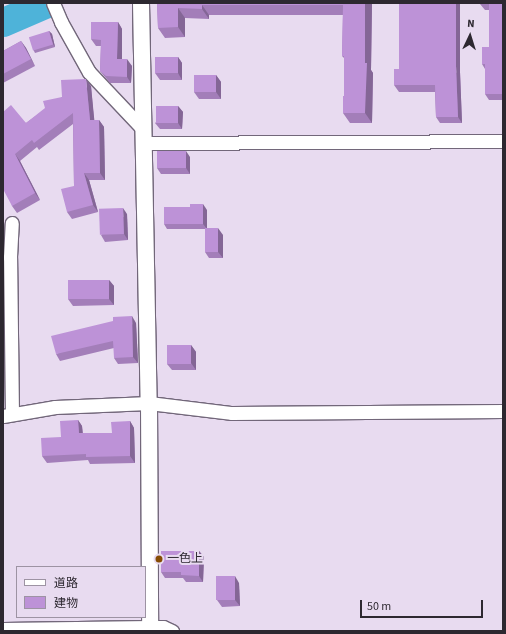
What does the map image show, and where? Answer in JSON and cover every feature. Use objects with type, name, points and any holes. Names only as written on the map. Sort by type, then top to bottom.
[{"type":"street","points":[[53,3],[61,22],[89,72],[143,136],[503,141]]},
{"type":"street","points":[[141,3],[149,403],[150,629]]},
{"type":"street","points":[[12,223],[7,415],[55,407],[149,403],[232,413],[503,411]]},
{"type":"street","points":[[3,628],[150,629],[163,627],[172,631]]},
{"type":"building","points":[[157,3],[365,3],[365,63],[367,63],[365,113],[343,113],[343,5],[202,5],[202,9],[178,8],[178,27],[158,28]]},
{"type":"building","points":[[399,3],[456,3],[458,117],[436,117],[435,85],[394,85],[394,69],[399,69]]},
{"type":"building","points":[[480,3],[502,3],[503,94],[485,94],[485,64],[482,64],[482,47],[489,47],[489,4]]},
{"type":"building","points":[[91,22],[118,22],[117,59],[127,59],[127,77],[106,76],[100,71],[101,40],[91,39]]},
{"type":"building","points":[[49,31],[53,44],[33,51],[29,37]]},
{"type":"building","points":[[21,41],[31,59],[3,74],[3,51]]},
{"type":"building","points":[[155,57],[178,57],[178,73],[155,73]]},
{"type":"building","points":[[194,75],[216,75],[216,92],[194,92]]},
{"type":"building","points":[[86,79],[90,120],[99,120],[100,173],[84,173],[93,205],[67,212],[61,189],[74,186],[73,113],[34,143],[32,140],[15,154],[35,193],[12,206],[3,189],[3,112],[11,105],[26,123],[45,108],[43,101],[62,97],[61,80]]},
{"type":"building","points":[[156,106],[178,106],[178,123],[156,123]]},
{"type":"building","points":[[157,151],[186,151],[186,168],[157,168]]},
{"type":"building","points":[[190,204],[203,204],[203,224],[164,224],[164,207],[190,207]]},
{"type":"building","points":[[123,208],[124,234],[100,235],[99,209]]},
{"type":"building","points":[[205,228],[218,228],[218,252],[205,252]]},
{"type":"building","points":[[68,280],[109,280],[109,299],[68,299]]},
{"type":"building","points":[[132,316],[133,357],[114,358],[113,341],[56,354],[51,336],[113,321],[113,317]]},
{"type":"building","points":[[167,345],[191,345],[191,364],[167,364]]},
{"type":"building","points":[[78,420],[79,433],[112,433],[111,422],[130,421],[130,456],[86,457],[86,454],[42,456],[41,438],[61,437],[60,421]]},
{"type":"building","points":[[161,551],[199,551],[199,576],[181,575],[181,572],[161,572]]},
{"type":"building","points":[[216,576],[235,576],[235,600],[216,600]]},
{"type":"waterway","points":[[3,22],[47,3]]},
{"type":"place","name":"一色上","points":[[159,559]]}]
